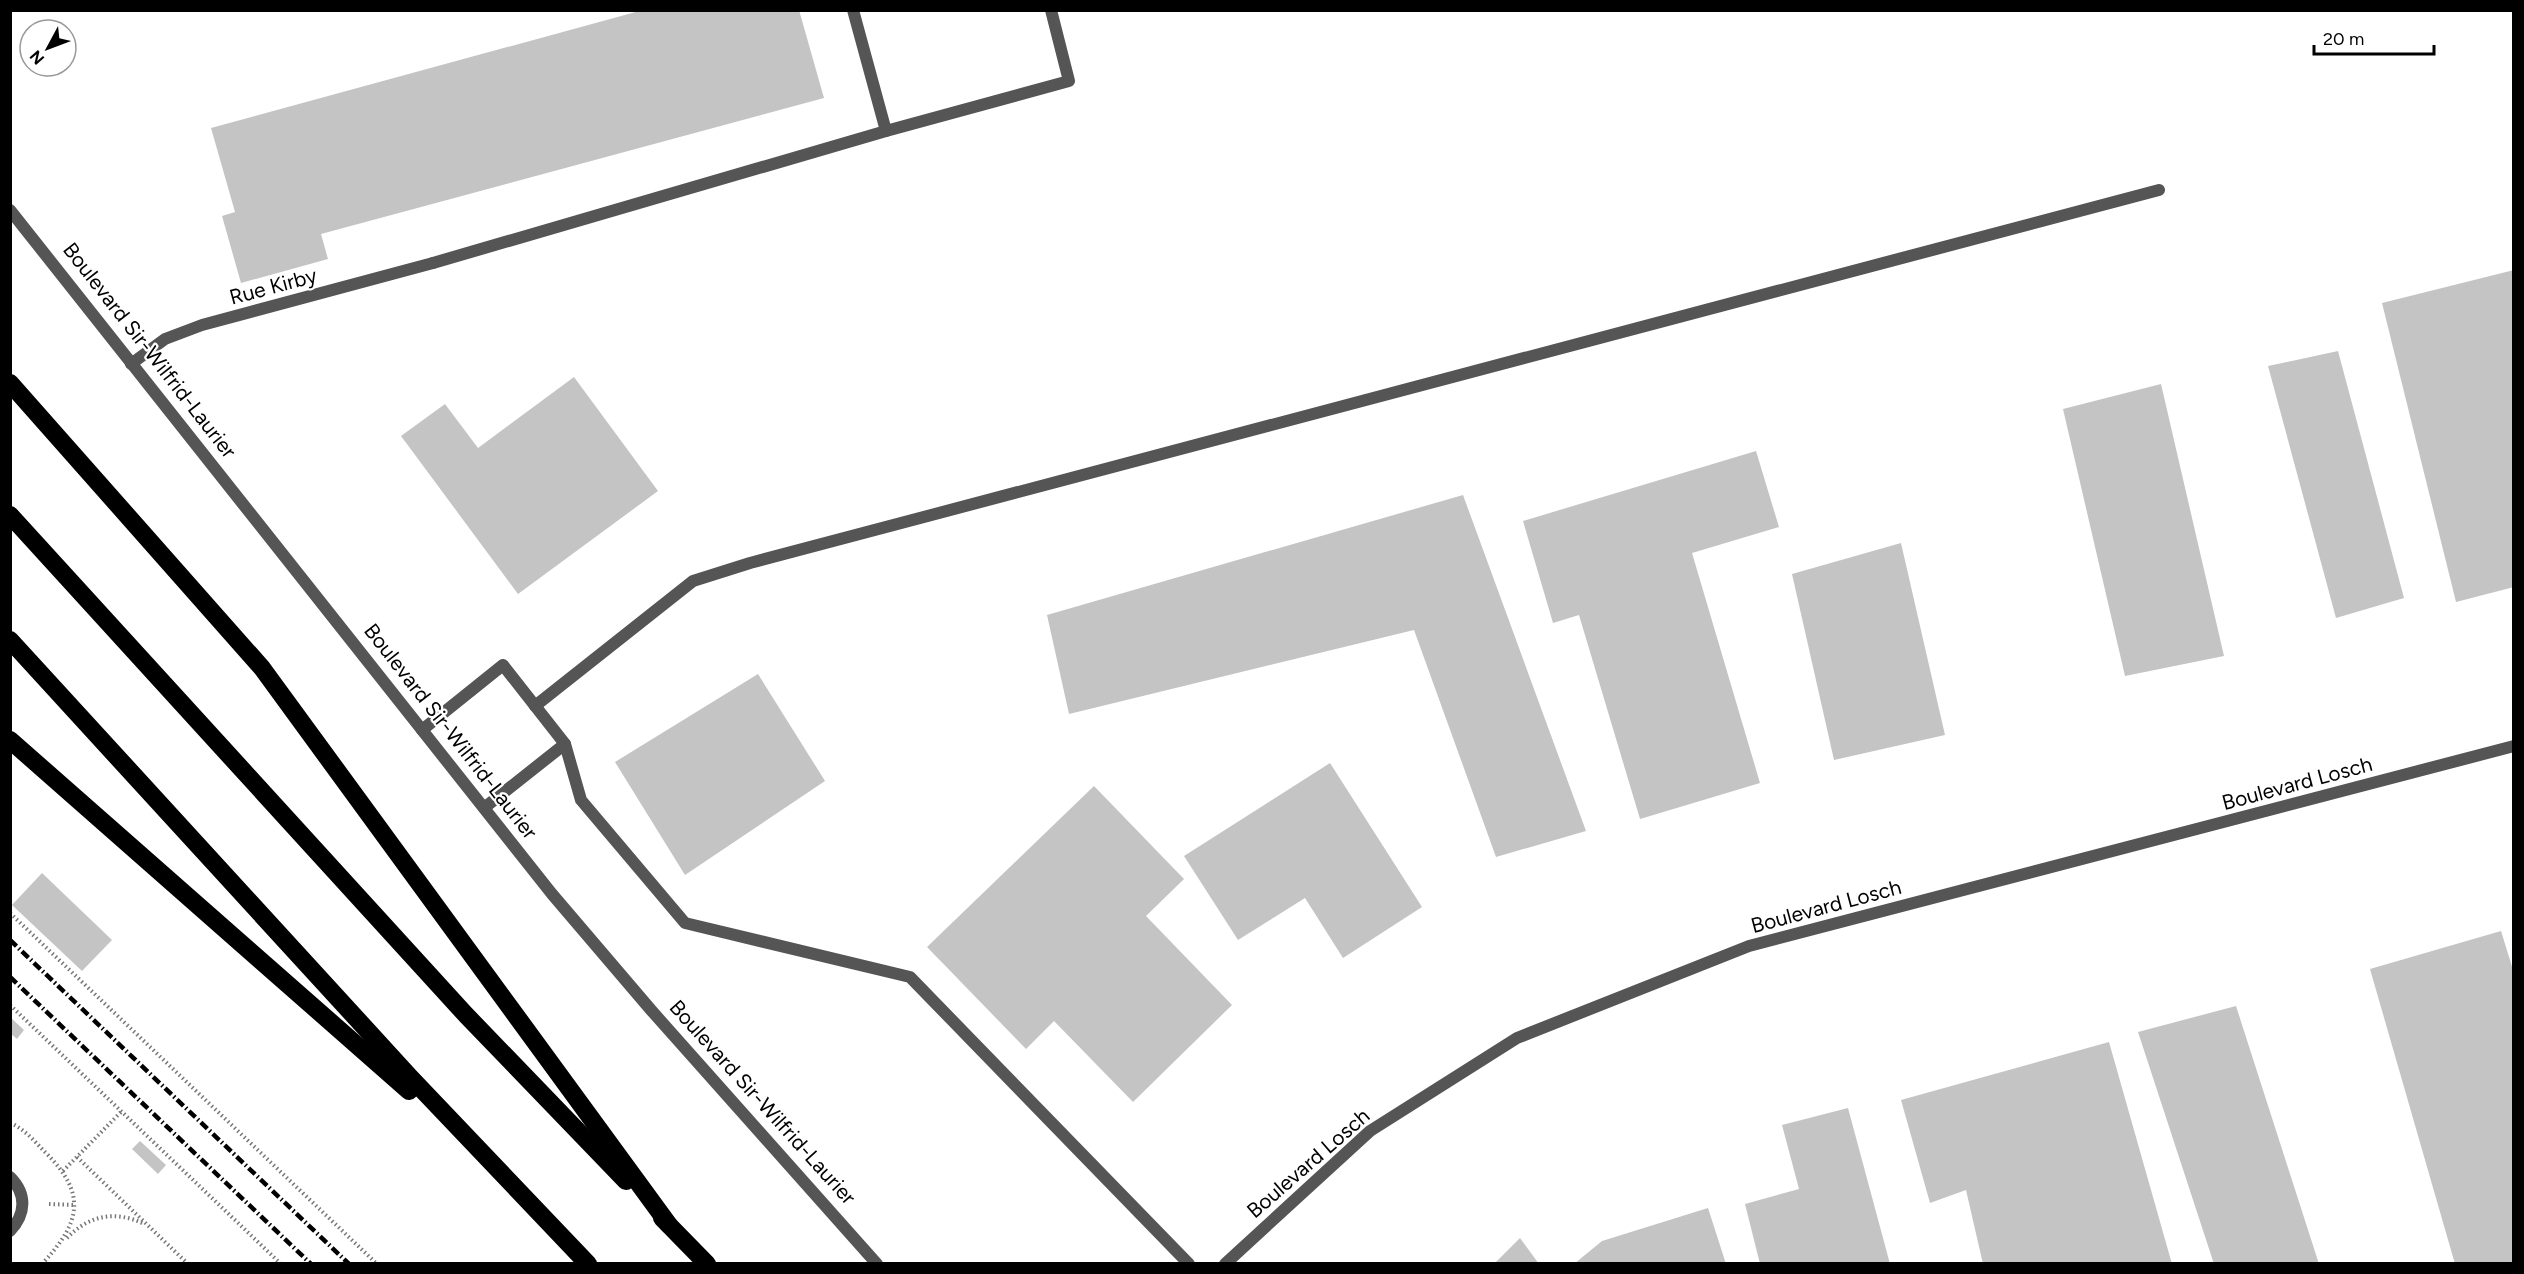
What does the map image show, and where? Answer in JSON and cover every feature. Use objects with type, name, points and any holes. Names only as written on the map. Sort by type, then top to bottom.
[{"type":"highway","points":[[10,383],[262,668],[669,1225]]},
{"type":"highway","points":[[10,515],[466,1015],[707,1263]]},
{"type":"highway","points":[[10,640],[487,1159],[588,1263]]},
{"type":"highway","points":[[10,740],[487,1159]]},
{"type":"street","points":[[853,10],[886,131]]},
{"type":"street","name":"Rue Kirby","points":[[131,364],[165,339],[202,325],[433,263],[886,131],[1069,81],[1051,10]]},
{"type":"street","points":[[535,706],[693,581],[2159,190]]},
{"type":"street","name":"Boulevard Sir-Wilfrid-Laurier","points":[[10,210],[601,953],[877,1263]]},
{"type":"street","points":[[422,730],[503,665],[565,744],[581,801],[686,924],[910,977],[1189,1263]]},
{"type":"street","points":[[484,808],[565,744]]},
{"type":"street","name":"Boulevard Losch","points":[[1225,1263],[1370,1131],[1517,1038],[1749,946],[2514,746]]},
{"type":"street","points":[[10,1177],[19,1187],[24,1204],[20,1220],[10,1231]]},
{"type":"path","points":[[10,913],[377,1263]]},
{"type":"path","points":[[35,936],[39,931]]},
{"type":"path","points":[[10,1005],[281,1263]]},
{"type":"path","points":[[63,1171],[121,1112]]},
{"type":"path","points":[[10,1123],[24,1131],[63,1171],[73,1193],[74,1216],[65,1238],[58,1247]]},
{"type":"path","points":[[77,1157],[155,1233]]},
{"type":"path","points":[[42,1263],[79,1227],[100,1217],[124,1217],[146,1225],[188,1263]]},
{"type":"building","points":[[643,10],[799,10],[824,98],[321,234],[328,259],[241,283],[222,216],[235,212],[211,128]]},
{"type":"building","points":[[2514,270],[2514,587],[2456,602],[2382,303]]},
{"type":"building","points":[[2338,351],[2404,598],[2336,618],[2268,366]]},
{"type":"building","points":[[574,377],[658,491],[518,594],[401,436],[445,404],[478,448]]},
{"type":"building","points":[[2161,384],[2224,656],[2125,676],[2063,409]]},
{"type":"building","points":[[1756,451],[1779,527],[1692,553],[1760,783],[1640,819],[1579,615],[1553,623],[1523,521]]},
{"type":"building","points":[[1463,495],[1586,831],[1496,857],[1414,630],[1069,714],[1047,615]]},
{"type":"building","points":[[1901,543],[1945,735],[1834,760],[1792,574]]},
{"type":"building","points":[[758,674],[825,781],[685,875],[615,762]]},
{"type":"building","points":[[1330,763],[1422,907],[1343,958],[1305,898],[1238,940],[1184,856]]},
{"type":"building","points":[[1094,786],[1184,879],[1146,916],[1232,1005],[1133,1102],[1054,1021],[1026,1049],[927,947]]},
{"type":"building","points":[[42,873],[112,940],[82,971],[12,905]]},
{"type":"building","points":[[2501,931],[2514,973],[2514,1264],[2455,1264],[2370,969]]},
{"type":"building","points":[[2236,1006],[2319,1264],[2214,1264],[2138,1032]]},
{"type":"building","points":[[10,1017],[24,1030],[17,1039],[10,1033]]},
{"type":"building","points":[[2109,1042],[2172,1264],[1983,1264],[1966,1190],[1930,1203],[1901,1100]]},
{"type":"building","points":[[1848,1108],[1890,1264],[1760,1264],[1745,1204],[1799,1189],[1782,1125]]},
{"type":"building","points":[[140,1141],[166,1165],[158,1174],[132,1149]]},
{"type":"building","points":[[1708,1208],[1726,1264],[1574,1264],[1602,1241]]},
{"type":"building","points":[[1520,1238],[1539,1264],[1494,1264]]},
{"type":"railway","points":[[10,940],[349,1264]]},
{"type":"railway","points":[[10,977],[311,1264]]}]
